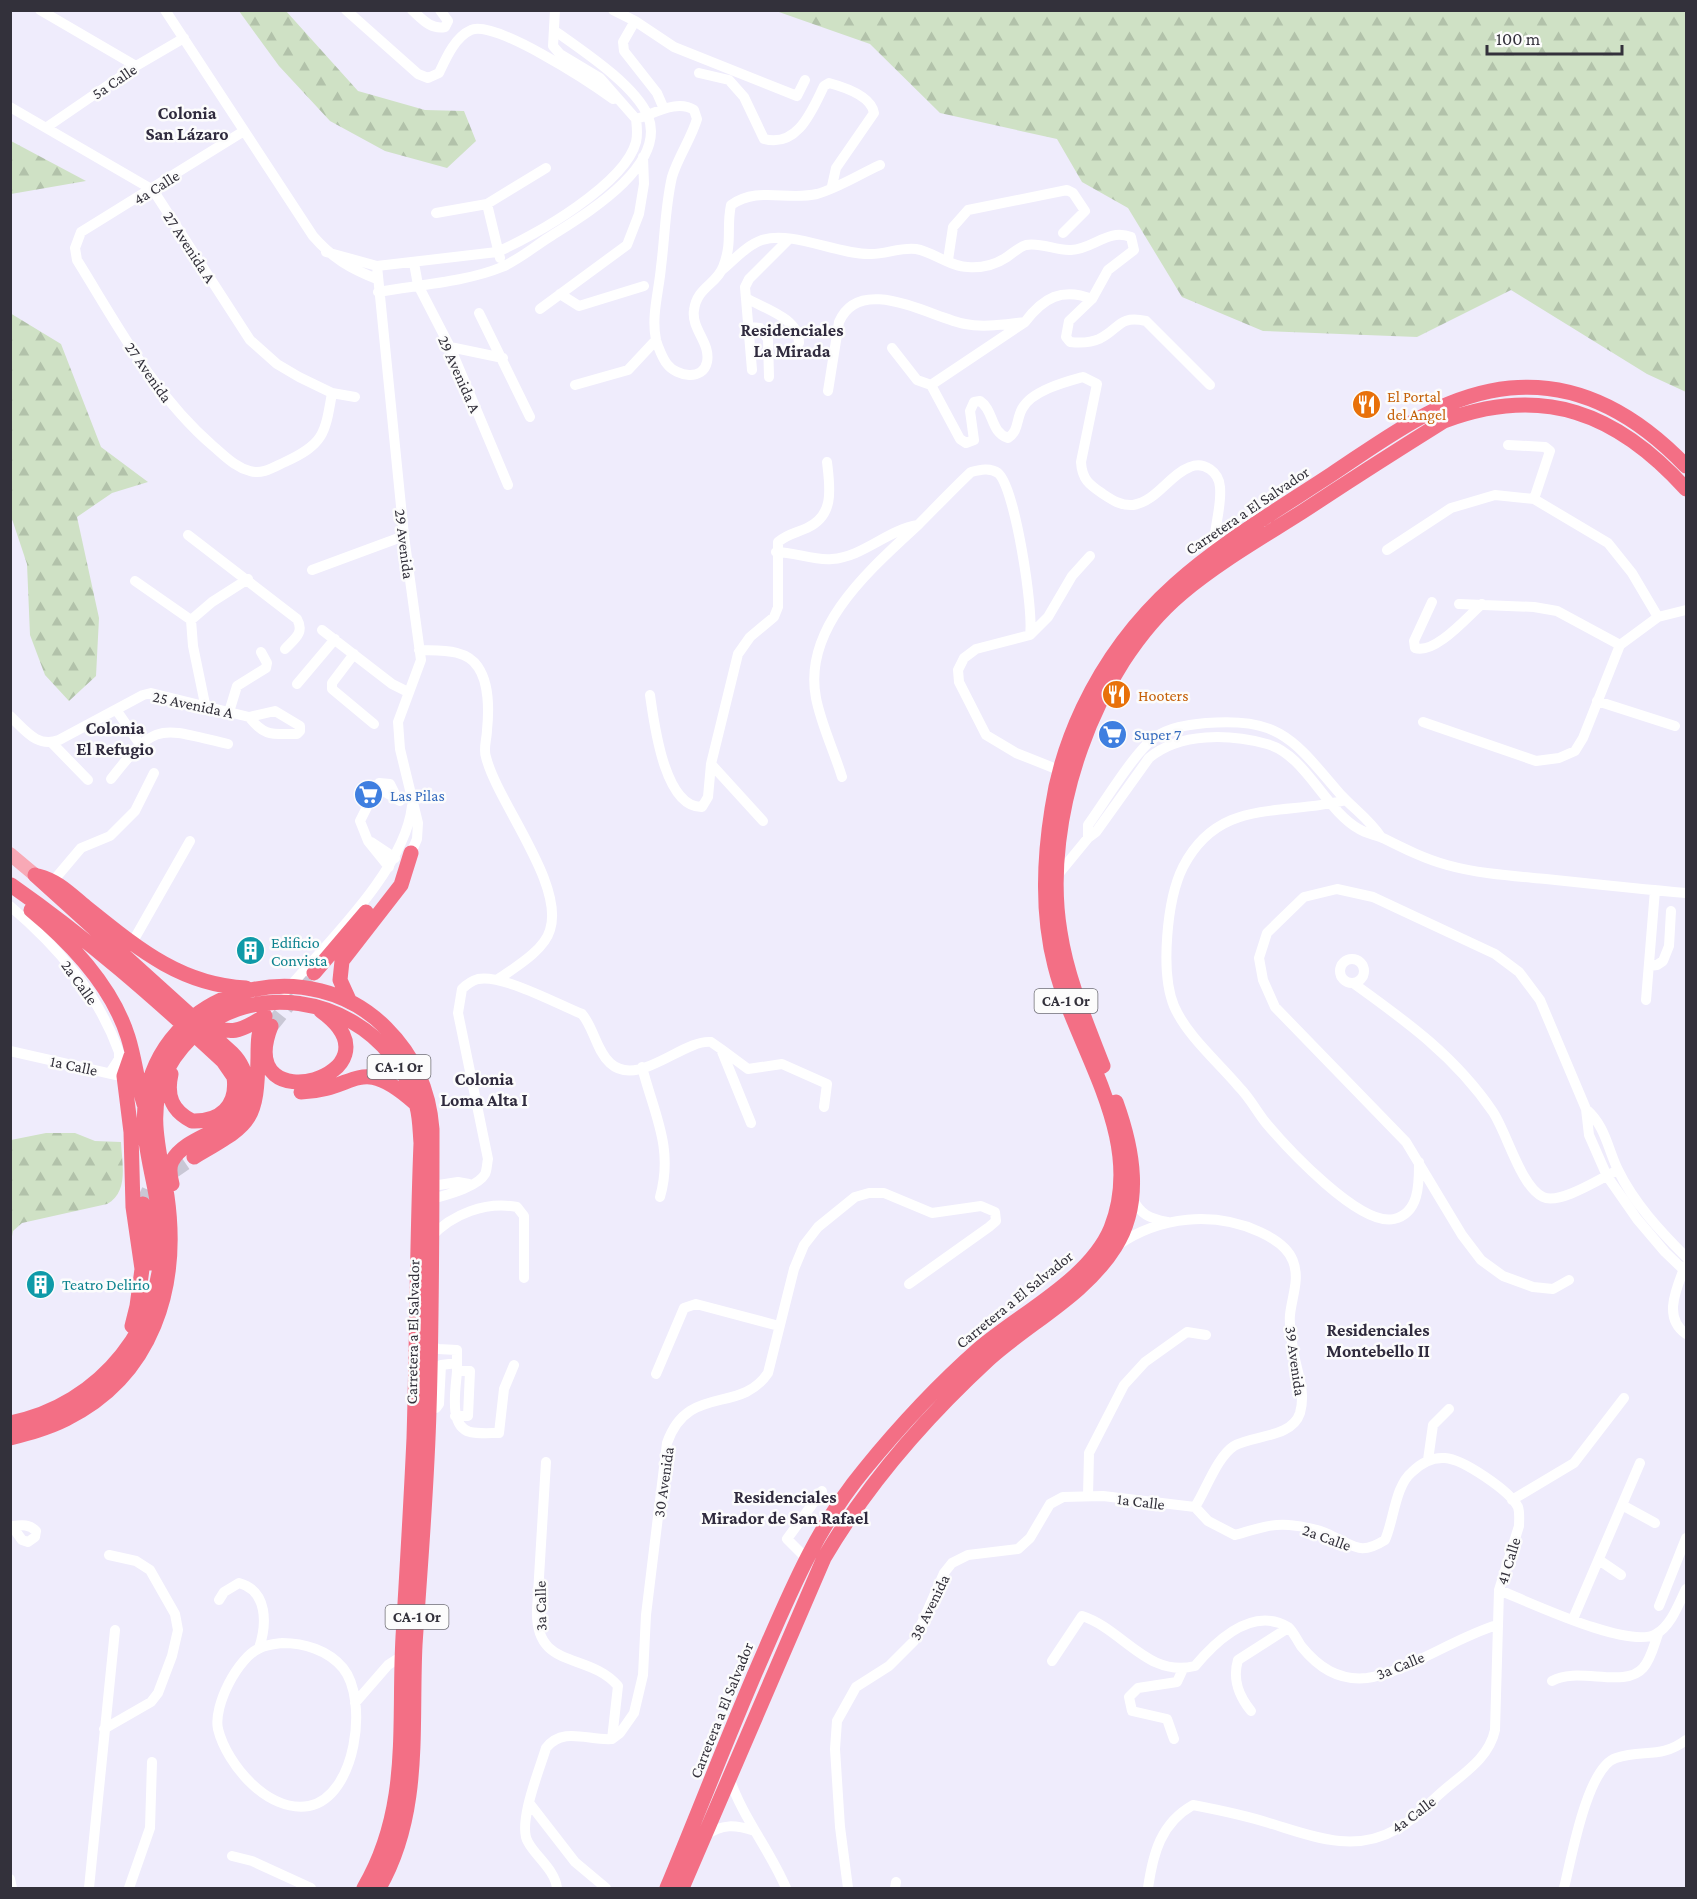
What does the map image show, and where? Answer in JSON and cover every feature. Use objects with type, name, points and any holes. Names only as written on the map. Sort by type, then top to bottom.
[{"type":"highway","name":"Carretera a El Salvador","points":[[667,1888],[794,1581],[805,1557],[845,1494],[896,1434],[977,1351],[1072,1277],[1101,1246],[1110,1230],[1120,1187],[1120,1160],[1116,1133],[1061,990],[1049,933],[1048,840],[1059,770],[1087,700],[1119,644],[1168,589],[1214,551],[1421,416],[1467,396],[1515,388],[1546,389],[1598,399],[1656,437],[1686,466]]},
{"type":"highway","name":"Carretera a El Salvador","points":[[682,1888],[789,1644],[824,1558],[846,1520],[889,1462],[989,1359],[1063,1302],[1093,1274],[1116,1247],[1132,1198],[1131,1152],[1125,1125],[1073,989],[1060,931],[1056,877],[1062,821],[1078,760],[1097,709],[1120,667],[1155,620],[1180,594],[1224,560],[1444,421],[1473,410],[1504,404],[1539,404],[1572,411],[1631,439],[1686,489]]},
{"type":"highway","points":[[1059,770],[1065,773],[1067,779],[1062,821]]},
{"type":"highway","points":[[314,973],[390,884],[411,853]]},
{"type":"highway","points":[[350,1002],[340,981],[342,961],[401,885],[411,853]]},
{"type":"highway","points":[[35,875],[54,880],[132,943],[172,969],[221,987],[258,988]]},
{"type":"highway","points":[[35,875],[232,1053],[242,1066],[246,1082],[245,1099],[238,1115],[224,1127],[180,1151],[172,1161],[170,1170],[176,1208],[171,1236]]},
{"type":"highway","points":[[11,885],[63,921],[123,970],[223,1061],[230,1069],[235,1085],[231,1103],[222,1115],[210,1120],[192,1121],[177,1111],[168,1092],[176,1049]]},
{"type":"highway","points":[[11,885],[23,903],[53,928],[92,973],[120,1020],[132,1053],[124,1076],[131,1132],[133,1207],[142,1269],[137,1306],[122,1355]]},
{"type":"highway","points":[[150,980],[183,998],[214,1026],[222,1030],[241,1029],[268,1021]]},
{"type":"highway","name":"Carretera a El Salvador","points":[[176,1049],[191,1021],[220,1009],[258,988],[291,984],[328,992],[374,1016],[386,1029],[418,1071],[431,1117],[429,1345],[435,1366],[429,1408],[415,1647],[411,1787],[402,1839],[392,1867],[380,1888]]},
{"type":"highway","name":"Carretera a El Salvador","points":[[220,1009],[279,1001],[313,1005],[341,1014],[376,1040],[404,1075],[417,1105],[421,1143],[414,1438],[402,1656],[400,1765],[395,1807],[385,1845],[364,1888]]},
{"type":"highway","points":[[268,1021],[266,1050],[269,1063],[277,1075],[294,1083],[322,1078],[341,1062],[344,1042],[336,1024],[313,1005]]},
{"type":"highway","points":[[194,1157],[242,1128],[249,1119],[256,1093],[259,1031],[268,1021]]},
{"type":"highway","name":"CA-1 Or","points":[[10,1423],[51,1412],[78,1397],[103,1377],[122,1355],[139,1328],[153,1294],[161,1230],[144,1132],[144,1107],[153,1072],[176,1049]]},
{"type":"highway","name":"CA-1 Or","points":[[10,1438],[51,1426],[93,1403],[115,1384],[151,1336],[163,1303],[171,1264],[171,1236],[155,1117],[163,1078],[176,1049]]},
{"type":"highway","points":[[258,1054],[266,1074],[281,1087],[308,1092],[356,1077],[376,1077],[394,1085],[417,1105]]},
{"type":"highway","points":[[124,1076],[144,1107]]},
{"type":"highway","points":[[143,1204],[153,1294]]},
{"type":"highway","points":[[789,1644],[780,1644],[777,1637],[792,1597],[794,1581]]},
{"type":"highway","points":[[759,1712],[757,1700],[772,1666],[767,1660],[760,1661]]},
{"type":"main road","points":[[14,862],[35,875]]},
{"type":"street","points":[[40,10],[136,66]]},
{"type":"street","points":[[165,10],[313,236],[326,252],[349,269],[377,279]]},
{"type":"street","points":[[346,10],[418,74],[428,78],[439,73],[451,48],[469,30],[479,27],[489,28],[556,63],[633,115],[648,115],[664,109],[687,105],[694,110],[697,119],[680,156],[668,201],[655,317],[656,340],[668,365],[689,376],[698,374],[707,364],[708,349],[699,333],[693,313],[699,292],[752,245],[764,239],[788,240],[843,252],[872,254],[916,249],[965,268],[986,267],[1023,246],[1034,244],[1071,250],[1084,248],[1110,234],[1123,234],[1131,237],[1134,250],[1108,270],[1092,299],[1069,321],[1066,337],[1070,342],[1100,339],[1117,324],[1132,318],[1146,321],[1210,385]]},
{"type":"street","points":[[412,10],[432,26],[439,28],[445,27],[448,21],[440,10]]},
{"type":"street","points":[[326,252],[377,266],[497,252],[513,245],[593,196],[617,174],[636,144],[633,115],[600,78],[560,54],[553,42],[555,10]]},
{"type":"street","points":[[613,10],[636,21],[674,47],[797,96],[805,80]]},
{"type":"street","points":[[636,21],[623,42],[624,51],[657,93],[664,109]]},
{"type":"street","points":[[540,309],[627,245],[639,214],[644,184],[644,157],[651,128],[648,115],[615,75],[555,31]]},
{"type":"street","name":"5a Calle","points":[[47,127],[136,66],[184,38]]},
{"type":"street","points":[[699,73],[729,80],[744,97],[764,139],[772,141],[785,138],[803,126],[824,86],[829,83],[870,103],[874,113],[837,168],[832,186]]},
{"type":"street","name":"27 Avenida A","points":[[10,107],[153,189],[250,340],[277,364],[332,393],[355,397]]},
{"type":"street","name":"4a Calle","points":[[75,248],[81,232],[244,131]]},
{"type":"street","points":[[378,292],[485,273],[504,266],[602,203],[618,190],[644,157]]},
{"type":"street","points":[[722,270],[731,237],[728,220],[731,205],[744,196],[754,194],[801,196],[818,193],[880,165]]},
{"type":"street","points":[[436,213],[487,204],[546,168]]},
{"type":"street","points":[[948,260],[953,227],[968,210],[1067,190],[1072,193],[1085,211],[1063,233]]},
{"type":"street","points":[[487,204],[497,252],[504,266]]},
{"type":"street","points":[[752,370],[745,287],[749,279],[788,240]]},
{"type":"street","name":"27 Avenida","points":[[75,248],[77,260],[151,380],[190,426],[235,465],[252,472],[265,471],[310,450],[320,438],[328,418],[332,393]]},
{"type":"street","name":"29 Avenida A","points":[[414,263],[418,285],[450,347],[508,485]]},
{"type":"street","name":"29 Avenida","points":[[377,266],[404,536],[420,666],[400,713],[398,734],[418,831],[411,853]]},
{"type":"street","points":[[560,294],[579,306],[644,286]]},
{"type":"street","points":[[931,385],[1025,322],[1035,308],[1049,297],[1078,293],[1092,299]]},
{"type":"street","points":[[746,298],[793,325],[799,333],[799,343]]},
{"type":"street","points":[[828,391],[839,322],[843,312],[854,303],[884,300],[910,305],[965,324],[1025,322]]},
{"type":"street","points":[[479,314],[503,358],[530,417]]},
{"type":"street","points":[[749,327],[760,328],[768,339],[769,377]]},
{"type":"street","points":[[575,385],[628,370],[656,340]]},
{"type":"street","points":[[450,347],[503,358]]},
{"type":"street","points":[[892,348],[917,380],[931,385],[960,438],[966,444],[975,440],[970,411],[974,402],[980,401],[986,404],[996,429],[1001,436],[1008,438],[1016,430],[1022,408],[1045,390],[1083,377],[1097,384],[1081,462],[1081,474],[1088,483],[1116,503],[1133,505],[1150,498],[1190,467],[1204,466],[1215,473],[1220,486],[1213,533],[1214,551]]},
{"type":"street","points":[[1508,445],[1545,447],[1550,451],[1534,499]]},
{"type":"street","points":[[650,695],[659,747],[671,782],[696,807],[702,807],[708,797],[711,764],[738,654],[750,638],[774,617],[778,607],[776,552],[778,542],[785,535],[807,528],[821,519],[825,513],[829,506],[830,488],[827,462]]},
{"type":"street","points":[[842,777],[816,698],[815,671],[824,637],[843,602],[873,567],[971,472],[984,469],[997,473],[1007,492],[1017,526],[1033,619],[1030,634]]},
{"type":"street","points":[[1387,550],[1450,508],[1495,495],[1534,499],[1608,543],[1632,573],[1658,617]]},
{"type":"street","points":[[776,552],[831,560],[849,555],[903,527],[918,525]]},
{"type":"street","points":[[188,535],[248,579],[299,622],[300,634],[285,649]]},
{"type":"street","points":[[312,570],[404,536]]},
{"type":"street","points":[[1059,770],[1016,753],[987,735],[959,682],[957,670],[970,652],[1030,634],[1048,617],[1072,576],[1090,556]]},
{"type":"street","points":[[191,620],[212,602],[248,579]]},
{"type":"street","points":[[135,581],[191,620]]},
{"type":"street","points":[[1432,602],[1413,645],[1420,650],[1434,646],[1482,604]]},
{"type":"street","points":[[1459,604],[1534,607],[1557,611],[1620,645]]},
{"type":"street","points":[[1423,722],[1536,761],[1559,759],[1575,751],[1583,738],[1620,645],[1658,617],[1686,610]]},
{"type":"street","points":[[191,620],[193,646],[205,704]]},
{"type":"street","points":[[322,630],[392,684],[408,692]]},
{"type":"street","points":[[297,684],[335,639]]},
{"type":"street","points":[[419,650],[458,653],[478,666],[486,689],[486,758],[500,793],[530,845],[549,896],[551,930],[544,942],[497,980]]},
{"type":"street","points":[[229,712],[237,686],[266,668],[267,663],[261,652]]},
{"type":"street","points":[[354,654],[332,683],[332,689],[374,724]]},
{"type":"street","name":"25 Avenida A","points":[[46,743],[151,693],[205,704],[249,717]]},
{"type":"street","points":[[1597,701],[1675,726]]},
{"type":"street","points":[[117,711],[139,743]]},
{"type":"street","points":[[10,716],[46,743],[88,780]]},
{"type":"street","points":[[1056,877],[1088,838],[1096,832],[1153,739],[1173,728],[1197,724],[1242,722],[1260,724],[1298,744],[1346,800],[1369,819],[1382,837]]},
{"type":"street","points":[[1197,724],[1200,739]]},
{"type":"street","points":[[111,779],[139,743],[166,731],[228,744]]},
{"type":"street","points":[[1136,767],[1159,749],[1175,743],[1200,739],[1240,738],[1270,745],[1285,753],[1332,804],[1359,829],[1382,837],[1425,858],[1450,866],[1516,876],[1686,893]]},
{"type":"street","points":[[1153,739],[1159,749]]},
{"type":"street","points":[[1299,768],[1309,758]]},
{"type":"street","points":[[711,764],[764,821]]},
{"type":"street","points":[[54,880],[81,848],[110,836],[135,811],[154,773]]},
{"type":"street","points":[[392,862],[368,841],[360,822],[375,786],[383,782],[390,784],[398,800],[412,803]]},
{"type":"street","points":[[1346,800],[1332,804],[1252,812],[1222,824],[1200,842],[1182,870],[1175,891],[1167,956],[1170,993],[1177,1011],[1189,1030],[1239,1086],[1265,1122],[1302,1162],[1344,1198],[1370,1215],[1382,1219],[1393,1219],[1404,1215],[1417,1198],[1419,1161]]},
{"type":"street","name":"29 Avenida","points":[[268,1021],[392,862],[405,838],[412,803]]},
{"type":"street","points":[[132,943],[190,841]]},
{"type":"street","points":[[1569,1280],[1557,1288],[1546,1289],[1518,1283],[1491,1269],[1470,1248],[1419,1161],[1372,1105],[1275,1007],[1263,980],[1258,958],[1267,933],[1304,897],[1337,889],[1373,897],[1495,954],[1519,972],[1540,1000],[1586,1109],[1589,1135],[1606,1176],[1637,1219],[1686,1268],[1672,1301],[1674,1317],[1686,1334]]},
{"type":"street","points":[[1646,1000],[1655,890]]},
{"type":"street","name":"2a Calle","points":[[10,906],[70,965],[96,1001],[118,1052],[124,1076]]},
{"type":"street","points":[[1649,966],[1657,965],[1666,954],[1671,911]]},
{"type":"street","points":[[432,1192],[461,1191],[485,1174],[488,1159],[459,1004],[462,989],[470,982],[480,978],[497,980],[582,1014],[610,1064],[626,1070],[642,1067],[662,1062],[694,1043],[711,1042],[748,1069],[782,1064],[827,1084],[824,1107]]},
{"type":"street","points":[[1353,983],[1415,1027],[1449,1057],[1477,1089],[1497,1118],[1532,1190],[1545,1198],[1560,1199],[1618,1170]]},
{"type":"street","points":[[721,1049],[751,1123]]},
{"type":"street","name":"1a Calle","points":[[10,1051],[124,1076]]},
{"type":"street","points":[[642,1067],[666,1150],[666,1172],[660,1197]]},
{"type":"street","points":[[1586,1109],[1599,1121],[1618,1170],[1645,1213],[1686,1257]]},
{"type":"street","name":"30 Avenida","points":[[612,1739],[620,1733],[634,1713],[643,1675],[646,1615],[667,1443],[672,1428],[681,1417],[701,1403],[744,1394],[760,1383],[768,1372],[794,1269],[804,1245],[818,1227],[855,1197],[869,1193],[884,1193],[932,1213],[981,1206],[995,1212],[996,1221],[989,1227],[909,1284]]},
{"type":"street","name":"39 Avenida","points":[[1132,1198],[1139,1212],[1149,1218],[1170,1222]]},
{"type":"street","points":[[431,1237],[453,1216],[500,1205],[518,1207],[524,1216],[524,1278]]},
{"type":"street","name":"39 Avenida","points":[[1116,1247],[1143,1229],[1170,1222],[1213,1219],[1239,1223],[1275,1239],[1292,1258],[1297,1274],[1290,1317],[1292,1343],[1304,1393],[1300,1413],[1296,1422],[1287,1429],[1244,1441],[1224,1454],[1195,1507]]},
{"type":"street","points":[[656,1374],[684,1308],[688,1304],[696,1304],[779,1326]]},
{"type":"street","points":[[1088,1496],[1089,1453],[1124,1385],[1144,1362],[1187,1332],[1206,1335]]},
{"type":"street","points":[[429,1345],[438,1349],[457,1350],[455,1416],[468,1432],[501,1432],[504,1389],[514,1365]]},
{"type":"street","points":[[435,1366],[457,1367]]},
{"type":"street","points":[[1449,1409],[1432,1425],[1428,1460],[1447,1458],[1462,1463],[1487,1478],[1512,1500],[1574,1463],[1624,1398]]},
{"type":"street","name":"2a Calle","points":[[1195,1507],[1208,1521],[1235,1535],[1276,1524],[1291,1525],[1335,1537],[1354,1548],[1372,1548],[1385,1540],[1402,1485],[1410,1473],[1428,1460]]},
{"type":"street","name":"3a Calle","points":[[546,1462],[538,1633],[547,1649],[609,1676],[618,1686],[612,1739]]},
{"type":"street","points":[[1573,1619],[1640,1463]]},
{"type":"street","points":[[805,1557],[787,1539],[822,1491]]},
{"type":"street","name":"1a Calle","points":[[1088,1496],[1195,1507]]},
{"type":"street","name":"38 Avenida","points":[[848,1888],[840,1827],[835,1734],[837,1720],[856,1687],[904,1654],[920,1633],[944,1573],[952,1563],[968,1555],[1018,1549],[1030,1538],[1050,1504],[1063,1497],[1088,1496]]},
{"type":"street","name":"41 Calle","points":[[1497,1624],[1499,1590],[1519,1526],[1518,1507],[1512,1500]]},
{"type":"street","points":[[1622,1505],[1655,1523]]},
{"type":"street","points":[[1659,1606],[1686,1538]]},
{"type":"street","points":[[104,1729],[151,1702],[158,1693],[172,1656],[178,1630],[175,1614],[150,1570],[136,1561],[109,1555]]},
{"type":"street","points":[[1599,1560],[1621,1575]]},
{"type":"street","points":[[219,1600],[224,1592],[239,1583],[250,1586],[258,1596],[265,1620],[265,1631],[259,1648],[232,1678],[222,1698],[218,1727],[237,1768],[270,1797],[295,1805],[308,1806],[328,1796],[346,1772],[355,1738],[355,1703],[349,1679],[342,1668],[315,1649],[290,1643],[259,1648]]},
{"type":"street","points":[[1552,1682],[1560,1676],[1616,1677],[1639,1673],[1645,1666],[1658,1634],[1671,1618],[1686,1589]]},
{"type":"street","points":[[1499,1590],[1624,1637],[1647,1638],[1658,1634]]},
{"type":"street","points":[[1052,1661],[1082,1616],[1158,1664],[1173,1670],[1195,1666],[1216,1641],[1252,1622],[1269,1622],[1288,1628]]},
{"type":"street","name":"4a Calle","points":[[1149,1888],[1165,1830],[1176,1815],[1193,1805],[1232,1812],[1316,1839],[1339,1843],[1365,1841],[1397,1829],[1473,1767],[1491,1746],[1495,1730],[1497,1624]]},
{"type":"street","name":"3a Calle","points":[[1288,1628],[1313,1661],[1337,1676],[1366,1678],[1391,1671],[1473,1632],[1497,1624]]},
{"type":"street","points":[[1251,1711],[1241,1699],[1236,1681],[1238,1660],[1288,1628]]},
{"type":"street","points":[[89,1888],[115,1630]]},
{"type":"street","points":[[355,1703],[388,1665],[402,1656]]},
{"type":"street","points":[[1174,1739],[1167,1719],[1137,1714],[1132,1711],[1129,1697],[1138,1688],[1177,1682],[1184,1669]]},
{"type":"street","points":[[557,1888],[555,1879],[526,1838],[524,1830],[546,1748],[553,1740],[569,1736],[612,1739]]},
{"type":"street","points":[[1564,1888],[1586,1806],[1596,1778],[1606,1762],[1620,1757],[1668,1752],[1686,1740]]},
{"type":"street","points":[[129,1888],[138,1870],[150,1828],[152,1762]]},
{"type":"street","points":[[729,1777],[735,1795],[771,1854],[786,1888]]},
{"type":"street","points":[[530,1804],[575,1862],[606,1888]]},
{"type":"street","points":[[703,1838],[723,1826],[739,1826],[755,1831]]},
{"type":"street","points":[[232,1856],[252,1861],[311,1888]]},
{"type":"street","points":[[846,1872],[856,1888]]},
{"type":"street","points":[[10,1880],[12,1888]]},
{"type":"green space","points":[[239,11],[286,11],[358,91],[425,110],[464,111],[476,141],[447,168],[385,151],[330,121],[279,66]]},
{"type":"green space","points":[[776,11],[1686,11],[1686,392],[1647,374],[1511,290],[1417,337],[1263,331],[1182,297],[1128,208],[1082,182],[1057,139],[940,113],[870,44]]},
{"type":"green space","points":[[11,141],[86,181],[11,194]]},
{"type":"green space","points":[[10,313],[61,344],[101,447],[148,482],[112,493],[77,517],[99,618],[96,676],[69,701],[45,675],[30,635],[27,564],[11,516]]},
{"type":"green space","points":[[46,1133],[75,1133],[95,1141],[121,1142],[123,1177],[119,1192],[107,1204],[22,1223],[13,1231],[11,1242],[11,1140]]},
{"type":"tunnel","points":[[271,1026],[314,973]]},
{"type":"tunnel","points":[[143,1204],[151,1186],[194,1157]]},
{"type":"place","name":"El Portal del Angel","points":[[1366,405]]},
{"type":"place","name":"Hooters","points":[[1117,695]]},
{"type":"place","name":"Super 7","points":[[1113,734]]},
{"type":"place","name":"Las Pilas","points":[[369,795]]},
{"type":"place","name":"Edificio Convista","points":[[250,951]]},
{"type":"place","name":"Teatro Delirio","points":[[41,1284]]},
{"type":"district","name":"Colonia San Lázaro","points":[[187,123]]},
{"type":"district","name":"Residenciales La Mirada","points":[[792,340]]},
{"type":"district","name":"Colonia El Refugio","points":[[115,738]]},
{"type":"district","name":"Colonia Loma Alta I","points":[[484,1089]]},
{"type":"district","name":"Residenciales Montebello II","points":[[1378,1340]]},
{"type":"district","name":"Residenciales Mirador de San Rafael","points":[[785,1507]]}]
